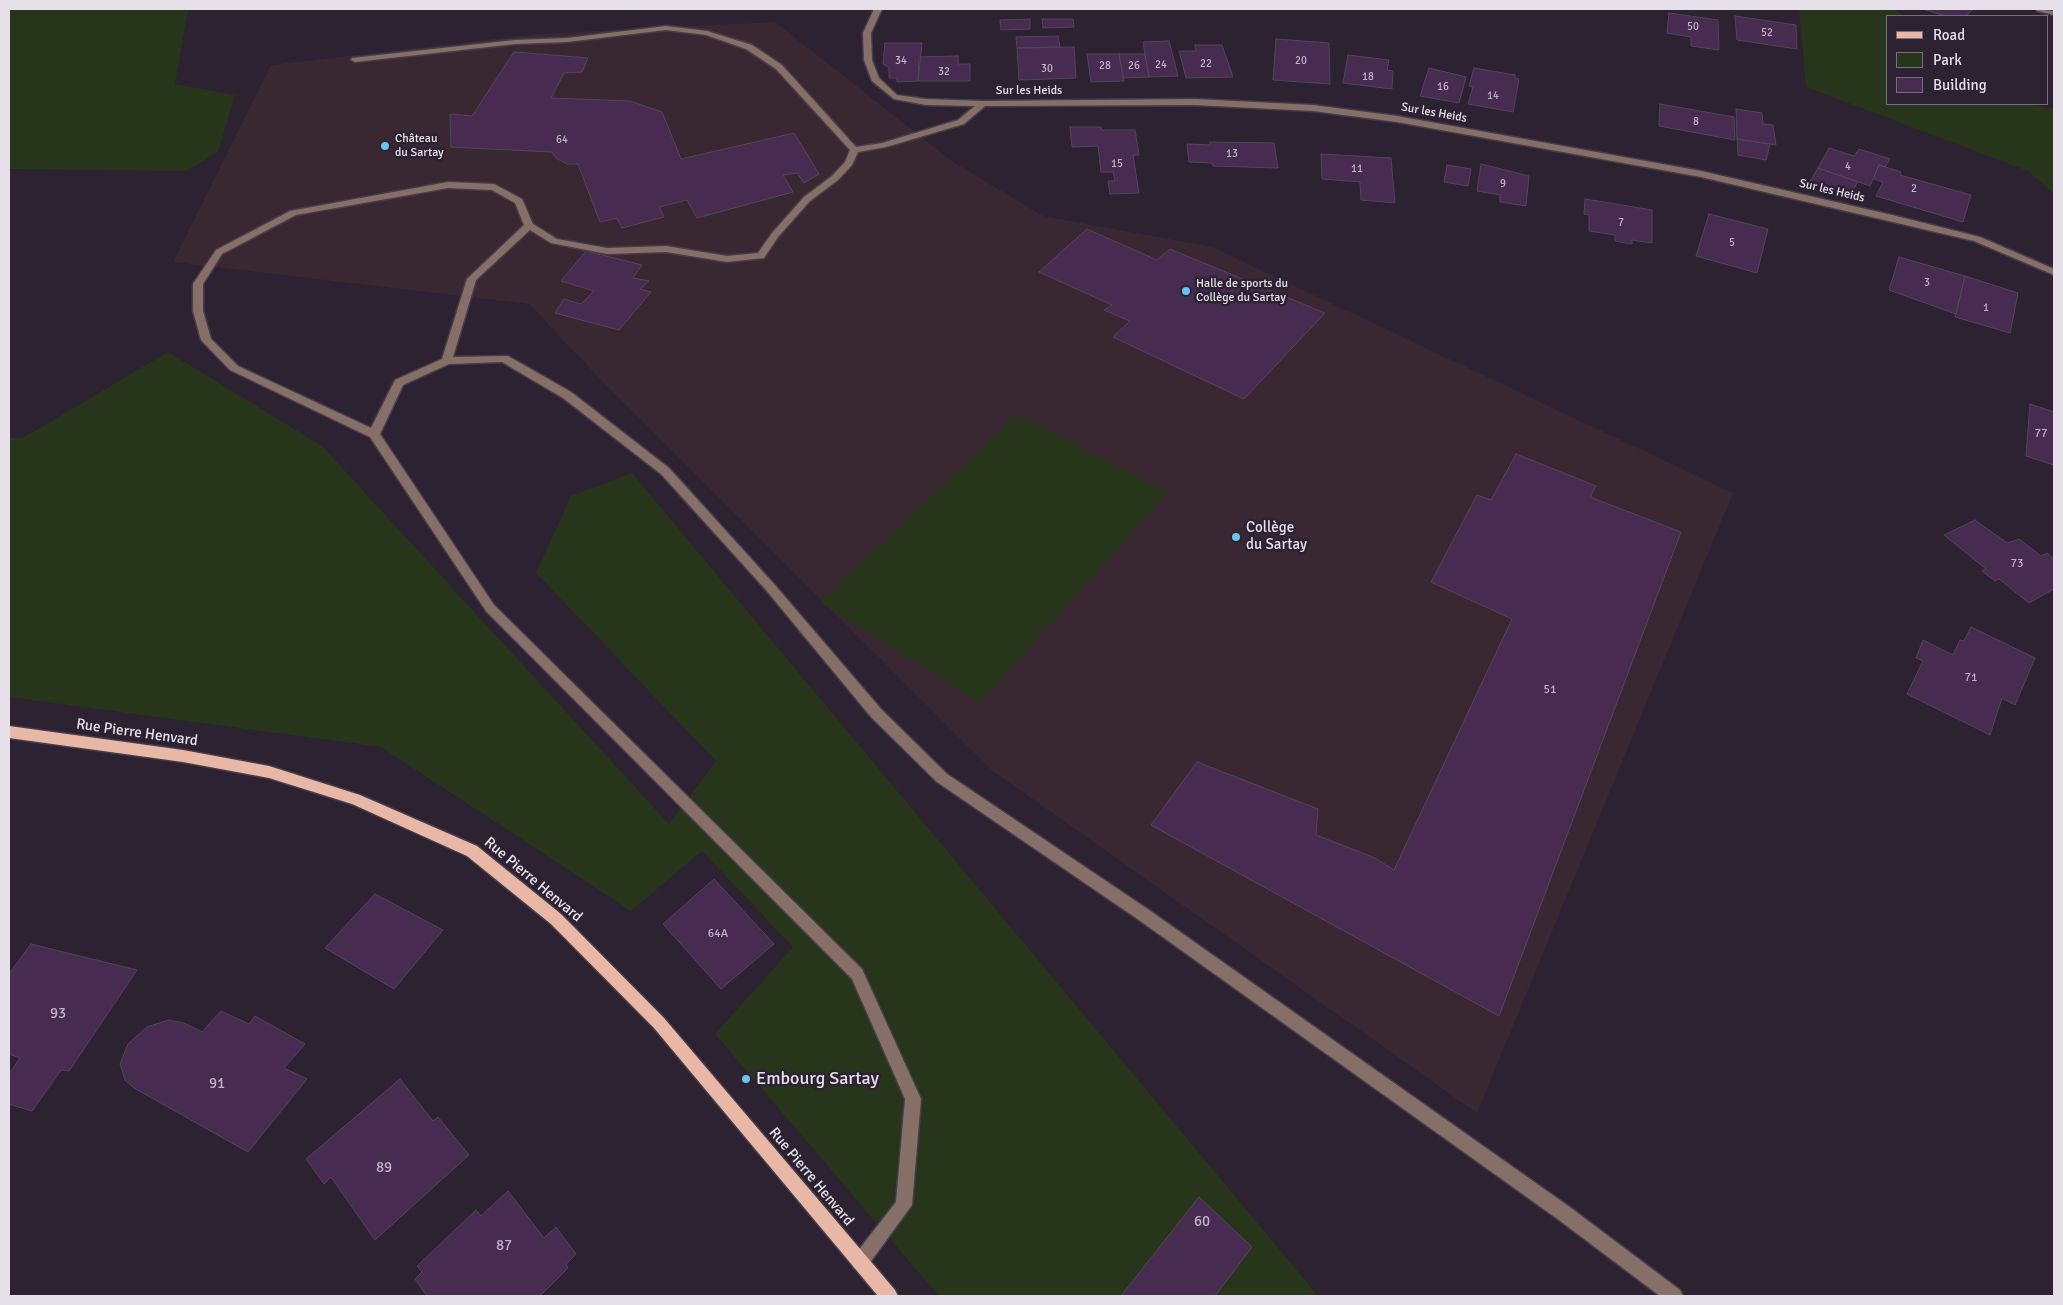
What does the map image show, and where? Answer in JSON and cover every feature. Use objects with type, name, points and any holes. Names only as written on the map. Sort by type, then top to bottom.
[{"type":"main road","name":"Rue Pierre Henvard","points":[[9,732],[183,756],[268,772],[355,799],[472,850],[556,919],[659,1023],[889,1296]]},
{"type":"street","name":"Sur les Heids","points":[[878,9],[866,33],[868,60],[875,79],[894,97],[926,102],[983,104],[1195,102],[1313,108],[1397,119],[1701,174],[1882,216],[1977,239],[2054,272]]},
{"type":"street","points":[[2040,9],[2054,13]]},
{"type":"street","points":[[355,60],[515,42],[568,40],[666,28],[707,33],[750,47],[779,67],[854,150]]},
{"type":"street","points":[[854,150],[883,146],[961,122],[983,104]]},
{"type":"street","points":[[854,150],[849,163],[836,178],[807,199],[775,234],[761,256],[727,259],[666,249],[607,251],[554,241],[528,226],[519,201],[494,187],[448,185],[292,213],[219,252],[198,284],[198,311],[206,340],[234,368],[374,434],[490,608],[857,974],[913,1100],[904,1205],[860,1262]]},
{"type":"street","points":[[447,361],[472,279],[528,226]]},
{"type":"street","points":[[374,434],[399,383],[447,361],[504,358],[567,395],[665,471],[770,587],[876,713],[942,778],[1168,932],[1565,1214],[1674,1296]]},
{"type":"shaded area","name":"Collège du Sartay","points":[[775,22],[953,162],[1043,216],[1212,247],[1733,493],[1477,1113],[993,771],[604,383],[529,304],[173,262],[271,65],[538,34]]},
{"type":"green space","points":[[9,9],[188,9],[175,84],[235,95],[218,152],[186,171],[9,169]]},
{"type":"green space","points":[[1799,9],[1895,9],[1903,15],[1886,15],[1886,105],[2033,105],[2054,109],[2054,194],[2028,171],[1806,87]]},
{"type":"green space","points":[[168,352],[322,446],[669,824],[716,761],[536,573],[571,496],[632,473],[1318,1296],[939,1296],[715,1034],[793,947],[702,851],[631,911],[381,747],[9,697],[9,438],[23,438]]},
{"type":"green space","points":[[1017,414],[1168,492],[980,703],[820,602]]},
{"type":"building","points":[[1923,9],[1973,9],[1967,15],[1942,15]]},
{"type":"building","points":[[1669,13],[1718,20],[1719,50],[1691,46],[1691,37],[1667,33]]},
{"type":"building","points":[[1735,16],[1796,25],[1797,49],[1737,40]]},
{"type":"building","points":[[1030,19],[1030,29],[1001,30],[1000,20]]},
{"type":"building","points":[[1042,19],[1073,19],[1074,27],[1043,28]]},
{"type":"building","points":[[1058,36],[1060,47],[1017,48],[1016,37]]},
{"type":"building","points":[[1276,39],[1329,43],[1330,84],[1273,80]]},
{"type":"building","points":[[1169,41],[1178,76],[1149,77],[1143,42]]},
{"type":"building","points":[[885,43],[922,43],[918,81],[897,82],[897,78],[889,78],[889,68],[883,64]]},
{"type":"building","points":[[1195,45],[1222,45],[1233,77],[1186,78],[1179,51],[1196,51]]},
{"type":"building","points":[[1074,47],[1076,78],[1019,80],[1017,48]]},
{"type":"building","points":[[514,52],[588,58],[582,72],[564,73],[551,98],[630,101],[662,112],[681,159],[794,133],[819,174],[804,183],[797,173],[783,175],[793,192],[697,218],[687,200],[659,207],[664,217],[622,228],[617,218],[600,222],[578,164],[567,164],[556,158],[552,152],[451,147],[450,114],[472,116]]},
{"type":"building","points":[[1087,54],[1119,54],[1124,81],[1091,82]]},
{"type":"building","points":[[1119,54],[1145,54],[1149,77],[1123,78]]},
{"type":"building","points":[[1348,55],[1389,60],[1387,70],[1393,71],[1392,89],[1343,83]]},
{"type":"building","points":[[958,56],[958,64],[970,64],[970,81],[918,81],[919,57]]},
{"type":"building","points":[[1429,68],[1466,77],[1459,103],[1420,96]]},
{"type":"building","points":[[1474,68],[1515,75],[1515,78],[1519,79],[1513,112],[1468,104],[1473,87],[1469,86]]},
{"type":"building","points":[[1660,104],[1734,117],[1735,140],[1659,126]]},
{"type":"building","points":[[1736,109],[1762,113],[1763,124],[1773,125],[1776,145],[1737,139]]},
{"type":"building","points":[[1070,127],[1101,127],[1102,130],[1135,130],[1139,155],[1133,155],[1139,193],[1110,194],[1108,181],[1115,181],[1113,172],[1101,172],[1098,146],[1072,147]]},
{"type":"building","points":[[1737,139],[1770,144],[1766,160],[1738,155]]},
{"type":"building","points":[[1210,142],[1274,143],[1278,168],[1213,166],[1212,163],[1189,162],[1187,144],[1210,145]]},
{"type":"building","points":[[1829,148],[1854,156],[1859,149],[1890,159],[1885,167],[1879,165],[1870,186],[1818,168]]},
{"type":"building","points":[[1321,154],[1391,158],[1395,203],[1361,200],[1360,182],[1322,179]]},
{"type":"building","points":[[1481,164],[1529,176],[1526,206],[1500,202],[1500,195],[1477,191]]},
{"type":"building","points":[[1447,165],[1471,169],[1468,186],[1444,182]]},
{"type":"building","points":[[1879,165],[1901,172],[1900,175],[1971,195],[1963,222],[1876,196],[1883,182],[1873,179]]},
{"type":"building","points":[[1818,168],[1858,182],[1849,197],[1809,183]]},
{"type":"building","points":[[1585,199],[1652,210],[1652,243],[1632,240],[1632,244],[1615,241],[1615,235],[1589,231],[1589,215],[1584,214]]},
{"type":"building","points":[[1709,214],[1768,229],[1757,273],[1696,256]]},
{"type":"building","points":[[1087,229],[1157,260],[1170,249],[1325,313],[1244,399],[1113,337],[1130,321],[1104,310],[1112,305],[1039,272]]},
{"type":"building","points":[[586,251],[642,265],[633,278],[649,281],[640,289],[651,292],[619,330],[555,313],[564,299],[581,304],[594,291],[561,281]]},
{"type":"building","points":[[1899,257],[1965,276],[1956,314],[1889,290]]},
{"type":"building","points":[[1965,276],[2018,293],[2010,333],[1955,317]]},
{"type":"building","points":[[2030,404],[2054,412],[2054,465],[2026,456]]},
{"type":"building","points":[[1516,454],[1596,486],[1590,497],[1681,532],[1499,1016],[1151,825],[1197,762],[1318,809],[1316,835],[1375,858],[1394,870],[1512,619],[1431,582],[1477,495],[1491,500]]},
{"type":"building","points":[[1975,520],[2007,543],[2019,539],[2041,556],[2047,553],[2054,559],[2054,589],[2029,603],[1999,579],[1995,581],[1982,571],[1986,569],[1944,535]]},
{"type":"building","points":[[1971,627],[2035,658],[2015,705],[2002,698],[1990,735],[1907,694],[1923,661],[1916,658],[1923,640],[1953,655],[1960,640],[1964,641]]},
{"type":"building","points":[[714,879],[774,944],[721,989],[663,924]]},
{"type":"building","points":[[375,894],[443,930],[394,989],[325,948]]},
{"type":"building","points":[[31,944],[137,970],[69,1071],[61,1070],[32,1111],[9,1104],[9,1074],[20,1058],[9,1054],[9,974]]},
{"type":"building","points":[[221,1011],[249,1024],[255,1016],[305,1044],[284,1068],[307,1079],[248,1152],[134,1088],[125,1080],[120,1064],[128,1044],[147,1027],[168,1020],[184,1023],[202,1032]]},
{"type":"building","points":[[400,1079],[433,1121],[438,1117],[469,1155],[375,1240],[331,1177],[324,1184],[306,1159]]},
{"type":"building","points":[[508,1191],[544,1238],[556,1227],[576,1254],[566,1264],[568,1268],[540,1296],[427,1296],[415,1279],[422,1272],[417,1266],[476,1210],[481,1216]]},
{"type":"building","points":[[1199,1197],[1252,1247],[1215,1296],[1121,1296]]},
{"type":"place","name":"Château du Sartay","points":[[385,146]]},
{"type":"place","name":"Halle de sports du Collège du Sartay","points":[[1186,291]]},
{"type":"place","name":"Collège du Sartay","points":[[1236,537]]},
{"type":"place","name":"Embourg Sartay","points":[[746,1079]]}]
